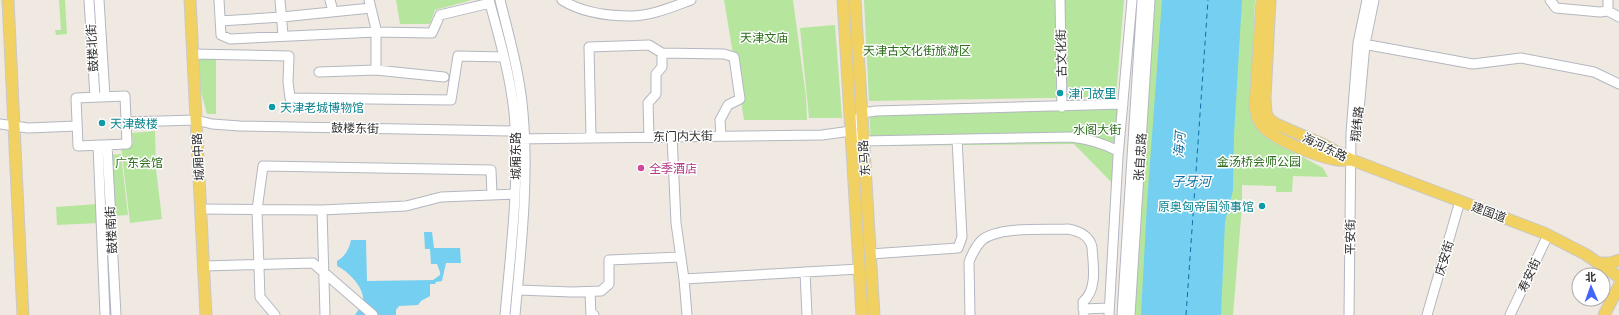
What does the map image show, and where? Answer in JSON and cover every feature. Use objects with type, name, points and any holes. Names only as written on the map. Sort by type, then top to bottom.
[{"type":"main road","points":[[8,0],[22,315]]},
{"type":"main road","name":"城厢中路","points":[[190,0],[206,315]]},
{"type":"main road","name":"东马路","points":[[843,0],[862,315]]},
{"type":"main road","name":"东马路","points":[[855,0],[874,315]]},
{"type":"main road","name":"海河东路","points":[[1262,0],[1256,106],[1260,124],[1268,132],[1278,138],[1319,155],[1341,161],[1352,160]]},
{"type":"main road","name":"海河东路","points":[[1270,0],[1265,106],[1269,119],[1276,124],[1322,144],[1352,160]]},
{"type":"main road","name":"建国道","points":[[1352,160],[1548,235],[1601,264],[1619,277]]},
{"type":"main road","points":[[1601,264],[1619,260]]},
{"type":"main road","points":[[1604,315],[1619,286]]},
{"type":"street","name":"鼓楼北街","points":[[89,0],[95,97]]},
{"type":"street","name":"鼓楼北街","points":[[99,0],[105,96]]},
{"type":"street","points":[[219,0],[220,35],[230,39],[283,35],[376,32],[432,33],[440,15],[490,1]]},
{"type":"street","points":[[280,0],[283,35]]},
{"type":"street","points":[[330,0],[333,11]]},
{"type":"street","name":"城厢东路","points":[[500,0],[517,72],[523,112],[525,139],[525,200],[515,315]]},
{"type":"street","points":[[562,0],[587,11],[632,16],[667,9],[691,0]]},
{"type":"street","name":"古文化街","points":[[1060,0],[1062,107]]},
{"type":"street","points":[[970,315],[970,262],[972,254],[982,240],[994,234],[1005,231],[1068,229],[1077,231],[1086,236],[1091,241],[1092,246],[1093,286],[1091,294],[1084,302],[1083,312],[1109,312],[1118,151],[1132,0]]},
{"type":"street","name":"张自忠路","points":[[1122,315],[1142,0]]},
{"type":"street","name":"张自忠路","points":[[1130,315],[1150,0]]},
{"type":"street","name":"翔纬路","points":[[1352,160],[1357,132],[1361,44],[1367,0]]},
{"type":"street","name":"翔纬路","points":[[1361,44],[1374,0]]},
{"type":"street","points":[[1550,0],[1556,8],[1608,12],[1619,17]]},
{"type":"street","points":[[1608,0],[1608,12]]},
{"type":"street","name":"城厢东路","points":[[490,1],[511,93],[515,135],[515,194],[505,315]]},
{"type":"street","points":[[220,21],[282,17],[333,11],[370,4],[376,32],[376,70]]},
{"type":"street","points":[[1361,44],[1473,64],[1502,62],[1521,58],[1594,72],[1619,84]]},
{"type":"street","points":[[591,137],[589,47],[649,45],[662,53],[724,54],[734,57],[740,99],[728,105],[720,120],[722,136]]},
{"type":"street","points":[[649,137],[648,103],[656,94],[656,74],[662,67],[662,53]]},
{"type":"street","points":[[192,54],[289,56],[288,82],[290,98],[416,100],[451,100],[458,56],[504,57]]},
{"type":"street","points":[[319,72],[376,70],[444,78]]},
{"type":"street","points":[[105,96],[125,96],[127,144],[78,146],[76,98],[105,96]]},
{"type":"street","points":[[1118,151],[1096,141],[1071,137],[863,141],[851,131],[862,113],[876,111],[1062,107],[1123,104]]},
{"type":"street","name":"鼓楼东街","points":[[126,122],[196,120],[212,124],[240,126],[515,135]]},
{"type":"street","points":[[0,124],[28,128],[77,126]]},
{"type":"street","name":"东门内大街","points":[[515,135],[525,139],[822,135],[851,131]]},
{"type":"street","points":[[672,136],[676,223],[684,279],[687,315]]},
{"type":"street","points":[[870,254],[958,248],[962,237],[957,139]]},
{"type":"street","name":"鼓楼南街","points":[[102,145],[105,315]]},
{"type":"street","name":"鼓楼南街","points":[[102,145],[116,315]]},
{"type":"street","name":"平安街","points":[[1349,315],[1352,160]]},
{"type":"street","points":[[275,315],[260,297],[257,210],[263,166],[490,170],[492,195]]},
{"type":"street","points":[[201,210],[322,210],[406,206],[441,197],[515,194]]},
{"type":"street","name":"庆安街","points":[[1426,315],[1460,201]]},
{"type":"street","points":[[322,210],[325,315]]},
{"type":"street","name":"寿安街","points":[[1510,315],[1548,235]]},
{"type":"street","points":[[518,290],[601,291],[609,284],[609,260],[681,257]]},
{"type":"street","points":[[204,266],[312,263],[373,315]]},
{"type":"street","points":[[684,279],[859,269]]},
{"type":"street","points":[[805,272],[807,315]]},
{"type":"street","points":[[590,292],[591,315],[594,315]]},
{"type":"green space","points":[[59,0],[65,0],[67,34],[56,35],[55,30],[61,30]]},
{"type":"green space","points":[[396,0],[472,0],[435,10],[430,24],[400,24]]},
{"type":"green space","name":"天津文庙","points":[[724,0],[793,0],[806,97],[807,120],[744,120]]},
{"type":"green space","name":"天津古文化街旅游区","points":[[864,0],[1124,0],[1116,97],[869,101]]},
{"type":"green space","name":"子牙河","points":[[1155,0],[1255,0],[1250,113],[1254,124],[1264,136],[1323,168],[1328,177],[1293,176],[1292,192],[1276,192],[1276,186],[1242,185],[1242,206],[1233,315],[1135,315],[1143,163]]},
{"type":"green space","points":[[835,25],[842,118],[809,118],[800,28]]},
{"type":"green space","points":[[198,59],[216,59],[216,114],[207,114],[201,92]]},
{"type":"green space","name":"水阁大街","points":[[1126,101],[1119,190],[1074,144],[871,146],[869,106]]},
{"type":"green space","name":"广东会馆","points":[[155,131],[156,169],[162,219],[130,223],[121,146],[133,144],[132,133]]},
{"type":"green space","points":[[121,154],[128,215],[113,216],[110,155]]},
{"type":"green space","points":[[98,204],[99,223],[57,225],[56,207]]},
{"type":"water","name":"子牙河","points":[[1162,0],[1242,0],[1234,135],[1233,190],[1225,222],[1221,315],[1141,315],[1147,204]]},
{"type":"water","points":[[424,232],[432,232],[434,248],[460,248],[461,263],[446,263],[442,281],[436,282],[435,284],[430,284],[430,296],[421,301],[418,305],[399,306],[396,310],[396,315],[355,315],[361,306],[363,296],[355,280],[337,266],[337,261],[346,252],[351,240],[366,240],[367,281],[433,280],[440,275],[440,272],[437,264],[431,264],[430,249],[425,249]]},
{"type":"ferry route","points":[[1186,315],[1208,0]]},
{"type":"place","name":"津门故里","points":[[1060,93]]},
{"type":"place","name":"天津老城博物馆","points":[[272,107]]},
{"type":"place","name":"天津鼓楼","points":[[102,123]]},
{"type":"place","name":"全季酒店","points":[[641,168]]},
{"type":"place","name":"原奥匈帝国领事馆","points":[[1262,206]]},
{"type":"water label","name":"海河","points":[[1179,145]]},
{"type":"park label","name":"金汤桥会师公园","points":[[1259,161]]}]
